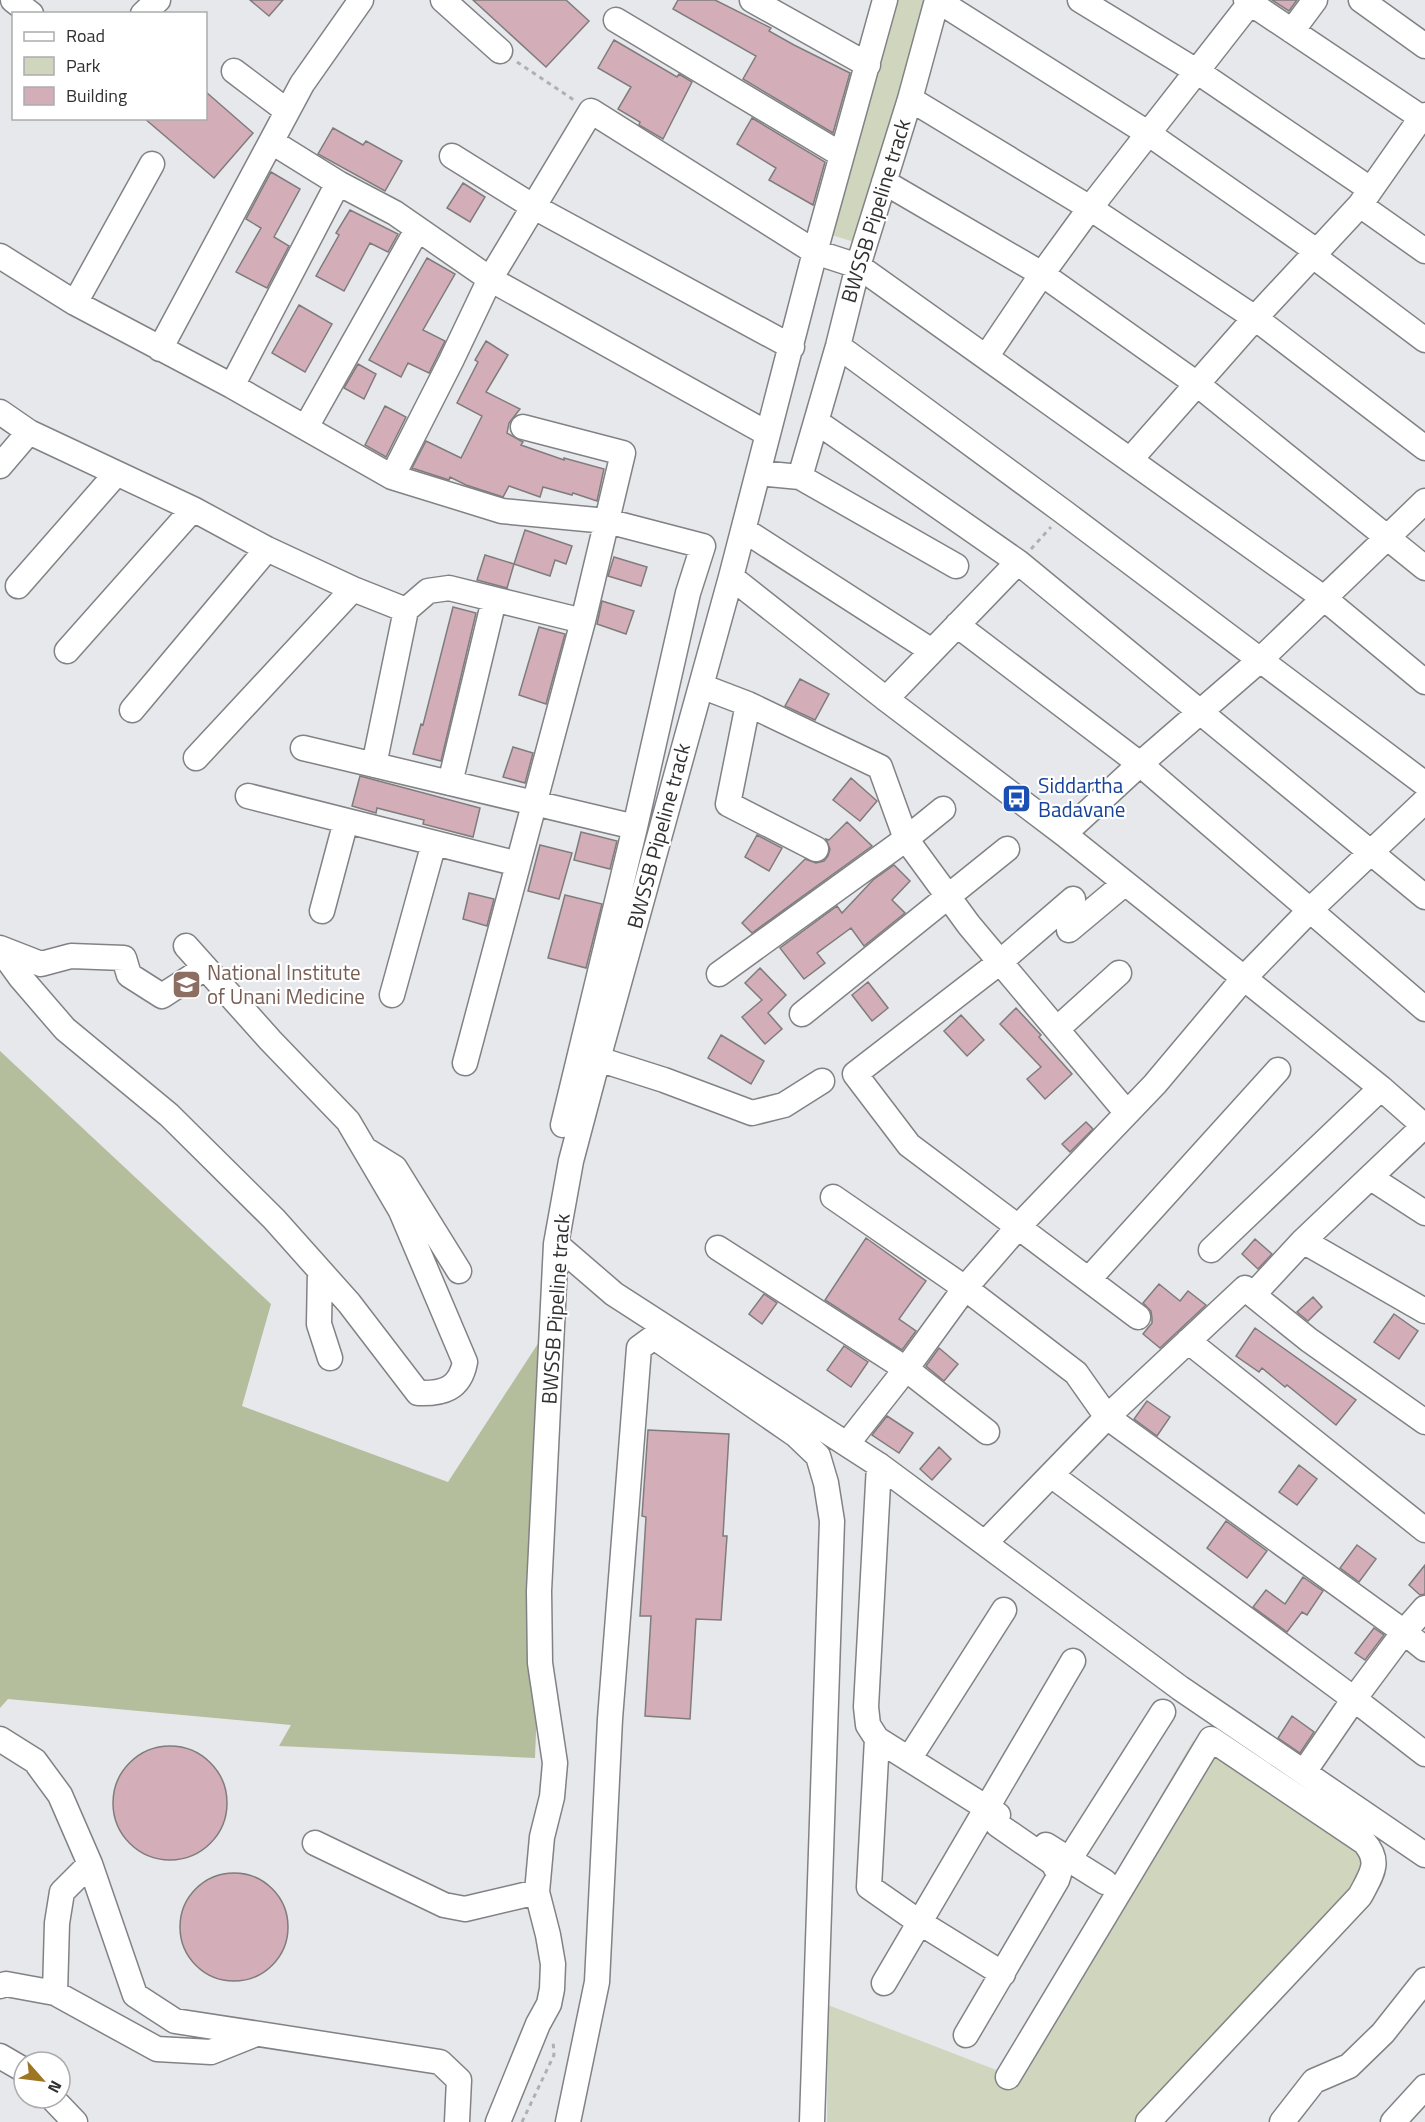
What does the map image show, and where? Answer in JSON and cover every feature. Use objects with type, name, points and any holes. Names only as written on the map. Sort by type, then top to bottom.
[{"type":"street","points":[[13,0],[28,12]]},
{"type":"street","points":[[145,12],[158,0]]},
{"type":"street","points":[[160,349],[302,84],[361,0]]},
{"type":"street","points":[[444,0],[500,51]]},
{"type":"street","points":[[752,0],[868,65]]},
{"type":"street","name":"BWSSB Pipeline track","points":[[498,2122],[538,2024],[549,2004],[552,1989],[551,1949],[537,1892],[542,1837],[554,1781],[554,1749],[538,1638],[556,1244],[572,1161],[597,1059],[744,530],[815,252],[885,0]]},
{"type":"street","points":[[937,0],[1149,134],[1316,254],[1425,340]]},
{"type":"street","name":"BWSSB Pipeline track","points":[[800,477],[838,346],[858,266],[910,99],[937,0]]},
{"type":"street","points":[[1080,0],[1198,72],[1365,197],[1425,252]]},
{"type":"street","points":[[1292,31],[1315,0]]},
{"type":"street","points":[[1361,0],[1425,46]]},
{"type":"street","points":[[986,357],[1090,208],[1198,72],[1248,1],[1424,118],[1365,197],[1130,460]]},
{"type":"street","points":[[616,20],[842,155]]},
{"type":"street","points":[[234,71],[287,111]]},
{"type":"street","points":[[910,99],[1090,208],[1255,318],[1425,448]]},
{"type":"street","points":[[392,477],[452,361],[490,279],[591,111],[815,252],[858,266],[1325,599],[1425,682]]},
{"type":"street","points":[[272,142],[338,183],[395,213],[490,279],[768,434]]},
{"type":"street","points":[[452,156],[534,207],[792,347]]},
{"type":"street","points":[[75,303],[152,164]]},
{"type":"street","points":[[884,182],[1042,274],[1197,384],[1425,568]]},
{"type":"street","points":[[232,386],[338,183]]},
{"type":"street","points":[[306,427],[417,230]]},
{"type":"street","points":[[0,256],[75,303],[232,386],[392,477],[502,511],[607,520],[703,546],[688,593],[635,827],[563,1126]]},
{"type":"street","points":[[838,346],[1065,513],[1425,784]]},
{"type":"street","points":[[0,412],[29,432],[193,509],[267,549],[353,589],[406,610]]},
{"type":"street","points":[[817,422],[1018,562],[1425,897]]},
{"type":"street","points":[[465,1063],[583,621],[623,453],[523,427]]},
{"type":"street","points":[[0,466],[29,432]]},
{"type":"street","points":[[758,473],[800,477],[956,566]]},
{"type":"street","points":[[18,586],[116,474]]},
{"type":"street","points":[[1064,834],[1140,764],[1260,660],[1425,501]]},
{"type":"street","points":[[67,651],[193,509]]},
{"type":"street","points":[[744,530],[932,651]]},
{"type":"street","points":[[132,710],[267,549]]},
{"type":"street","points":[[886,699],[1018,562]]},
{"type":"street","points":[[731,577],[886,699],[1064,834],[1382,1088],[1424,1126],[1303,1241],[1253,1295]]},
{"type":"street","points":[[374,765],[406,610],[428,591],[442,587],[449,588],[583,621]]},
{"type":"street","points":[[196,758],[353,589]]},
{"type":"street","points":[[688,593],[724,602]]},
{"type":"street","points":[[450,783],[494,600]]},
{"type":"street","points":[[957,625],[1140,764],[1425,1009]]},
{"type":"street","points":[[701,686],[748,704],[880,767],[906,839],[948,897],[1000,962],[1127,1113]]},
{"type":"street","points":[[748,704],[728,804],[816,849]]},
{"type":"street","points":[[303,748],[635,827]]},
{"type":"street","points":[[248,796],[518,864]]},
{"type":"street","points":[[847,1444],[906,1369],[965,1288],[1018,1227],[1155,1084],[1244,978],[1310,910],[1425,801]]},
{"type":"street","points":[[719,974],[906,839],[943,809]]},
{"type":"street","points":[[322,911],[346,821]]},
{"type":"street","points":[[392,995],[434,843]]},
{"type":"street","points":[[802,1014],[1007,849]]},
{"type":"street","points":[[1069,930],[1124,884]]},
{"type":"street","points":[[1073,899],[1000,962],[855,1074],[909,1144],[1138,1317]]},
{"type":"street","points":[[0,948],[21,978],[65,1029],[169,1115],[274,1219],[348,1303],[418,1393],[444,1391],[459,1381],[465,1362],[401,1211],[348,1121],[270,1040],[186,946]]},
{"type":"street","points":[[0,948],[41,963],[71,956],[124,958],[129,975],[162,996],[205,968]]},
{"type":"street","points":[[1057,1029],[1119,973]]},
{"type":"street","points":[[597,1059],[664,1080],[752,1113],[784,1105],[822,1081]]},
{"type":"street","points":[[1089,1279],[1210,1148],[1278,1070]]},
{"type":"street","points":[[1210,1250],[1382,1088]]},
{"type":"street","points":[[364,1149],[395,1167],[459,1271]]},
{"type":"street","points":[[1371,1178],[1425,1213]]},
{"type":"street","points":[[833,1197],[965,1288],[1076,1373],[1107,1417],[1425,1649]]},
{"type":"street","points":[[1303,1241],[1425,1311]]},
{"type":"street","points":[[556,1244],[614,1294],[879,1465],[1180,1688],[1425,1855]]},
{"type":"street","points":[[718,1248],[906,1369],[987,1432]]},
{"type":"street","points":[[320,1271],[319,1324],[330,1358]]},
{"type":"street","points":[[985,1543],[1107,1417],[1245,1288],[1309,1340],[1425,1422]]},
{"type":"street","points":[[568,2122],[597,1982],[610,1719],[639,1348],[654,1338],[796,1435],[818,1456],[826,1483],[832,1521],[812,2122]]},
{"type":"street","points":[[1188,1341],[1425,1530]]},
{"type":"street","points":[[879,1465],[866,1707],[868,1725],[877,1739],[1105,1882]]},
{"type":"street","points":[[1051,1475],[1425,1754]]},
{"type":"street","points":[[1304,1772],[1354,1699],[1425,1608]]},
{"type":"street","points":[[909,1759],[1004,1610]]},
{"type":"street","points":[[884,1983],[1073,1661]]},
{"type":"street","points":[[1070,1860],[1163,1712]]},
{"type":"street","points":[[0,1739],[35,1761],[60,1795],[90,1864],[135,1995],[175,2021],[440,2062],[459,2080],[457,2122]]},
{"type":"street","points":[[877,1739],[869,1887],[919,1922],[1003,1974]]},
{"type":"street","points":[[1008,2077],[1211,1739],[1364,1842],[1373,1852],[1374,1862],[1371,1876],[1360,1896],[1148,2122]]},
{"type":"street","points":[[966,2035],[1059,1874],[1053,1863],[998,1825],[986,1808]]},
{"type":"street","points":[[315,1843],[444,1905],[465,1909],[537,1892]]},
{"type":"street","points":[[55,1993],[57,1923],[62,1892],[90,1864]]},
{"type":"street","points":[[1282,2122],[1314,2081],[1349,2066],[1383,2033],[1425,1980]]},
{"type":"street","points":[[0,1986],[6,1984],[55,1993],[157,2049],[211,2052],[256,2034]]},
{"type":"street","points":[[1393,2122],[1425,2087]]},
{"type":"street","points":[[64,2110],[75,2122]]},
{"type":"path","points":[[500,51],[591,111]]},
{"type":"path","points":[[1018,562],[1065,513]]},
{"type":"green space","points":[[894,0],[930,0],[861,244],[828,234]]},
{"type":"green space","points":[[0,1051],[271,1304],[242,1406],[448,1482],[552,1322],[535,1758],[279,1746],[291,1725],[8,1699],[0,1708]]},
{"type":"green space","points":[[1193,1741],[1364,1853],[1365,1874],[1134,2122],[827,2122],[828,2005],[999,2071]]},
{"type":"building","points":[[250,0],[283,0],[269,16]]},
{"type":"building","points":[[473,0],[566,0],[589,21],[546,67]]},
{"type":"building","points":[[678,0],[715,0],[771,28],[769,31],[794,45],[850,73],[833,133],[743,79],[756,56],[673,9]]},
{"type":"building","points":[[1272,0],[1297,0],[1289,11]]},
{"type":"building","points":[[614,40],[677,77],[679,74],[692,82],[663,139],[618,109],[631,87],[598,68]]},
{"type":"building","points":[[207,93],[253,133],[214,178],[146,120],[207,120]]},
{"type":"building","points":[[752,118],[825,162],[813,205],[769,180],[776,168],[737,144]]},
{"type":"building","points":[[333,128],[363,145],[366,141],[402,161],[385,191],[318,154]]},
{"type":"building","points":[[271,172],[300,189],[274,237],[289,246],[267,288],[236,272],[261,228],[246,219]]},
{"type":"building","points":[[463,183],[485,197],[470,222],[447,208]]},
{"type":"building","points":[[350,210],[398,234],[388,252],[370,243],[344,291],[316,276],[339,235],[336,233]]},
{"type":"building","points":[[427,258],[455,274],[423,330],[445,341],[429,373],[408,363],[401,377],[369,360]]},
{"type":"building","points":[[299,305],[332,324],[305,372],[272,353]]},
{"type":"building","points":[[486,341],[508,355],[486,392],[520,409],[509,423],[507,433],[523,442],[521,445],[564,460],[564,458],[604,469],[597,501],[543,487],[540,497],[509,486],[503,497],[466,485],[450,477],[449,480],[412,468],[426,441],[461,458],[482,416],[457,403],[478,362],[475,360]]},
{"type":"building","points":[[358,364],[376,374],[364,399],[344,388]]},
{"type":"building","points":[[385,406],[406,417],[386,457],[365,445]]},
{"type":"building","points":[[525,530],[572,546],[566,564],[555,560],[550,576],[514,564]]},
{"type":"building","points":[[485,555],[514,564],[507,588],[477,580]]},
{"type":"building","points":[[614,557],[647,567],[641,586],[608,576]]},
{"type":"building","points":[[602,601],[634,611],[626,634],[597,624]]},
{"type":"building","points":[[453,607],[476,613],[441,761],[413,754],[421,724],[423,725]]},
{"type":"building","points":[[539,627],[565,634],[546,704],[519,695]]},
{"type":"building","points":[[800,679],[829,694],[815,720],[785,706]]},
{"type":"building","points":[[513,747],[533,753],[525,783],[503,777]]},
{"type":"building","points":[[360,776],[480,808],[473,837],[423,824],[424,820],[377,808],[376,813],[352,806]]},
{"type":"building","points":[[851,778],[877,801],[860,821],[833,800]]},
{"type":"building","points":[[847,822],[872,846],[752,933],[742,923],[805,859],[816,863],[824,861],[830,849],[826,839],[829,840]]},
{"type":"building","points":[[581,832],[617,841],[610,869],[574,860]]},
{"type":"building","points":[[757,835],[782,848],[769,871],[745,857]]},
{"type":"building","points":[[540,845],[572,853],[559,899],[528,891]]},
{"type":"building","points":[[894,865],[910,881],[892,900],[905,913],[864,946],[851,928],[817,953],[825,963],[804,979],[780,948],[837,906],[842,913],[873,880]]},
{"type":"building","points":[[469,893],[494,899],[487,926],[463,919]]},
{"type":"building","points":[[565,895],[602,904],[586,968],[548,958]]},
{"type":"building","points":[[760,968],[786,995],[768,1013],[782,1029],[765,1044],[742,1017],[762,1000],[745,983]]},
{"type":"building","points":[[868,982],[888,1008],[872,1021],[852,995]]},
{"type":"building","points":[[1016,1008],[1072,1074],[1045,1099],[1027,1079],[1041,1067],[1000,1024]]},
{"type":"building","points":[[961,1015],[984,1040],[967,1056],[944,1031]]},
{"type":"building","points":[[721,1035],[764,1061],[751,1084],[708,1058]]},
{"type":"building","points":[[1086,1122],[1093,1129],[1070,1152],[1062,1144]]},
{"type":"building","points":[[866,1238],[926,1281],[899,1319],[916,1331],[902,1350],[825,1300]]},
{"type":"building","points":[[1255,1239],[1272,1254],[1258,1269],[1242,1254]]},
{"type":"building","points":[[1159,1284],[1180,1301],[1188,1291],[1206,1305],[1160,1348],[1143,1334],[1152,1323],[1152,1318],[1151,1311],[1143,1303]]},
{"type":"building","points":[[764,1294],[777,1303],[762,1324],[749,1314]]},
{"type":"building","points":[[1313,1297],[1322,1307],[1308,1321],[1297,1312]]},
{"type":"building","points":[[1394,1314],[1418,1331],[1399,1359],[1374,1342]]},
{"type":"building","points":[[1255,1328],[1356,1400],[1336,1425],[1287,1385],[1285,1387],[1262,1368],[1259,1372],[1236,1356]]},
{"type":"building","points":[[844,1346],[868,1362],[851,1387],[827,1370]]},
{"type":"building","points":[[939,1348],[958,1364],[944,1381],[926,1366]]},
{"type":"building","points":[[1147,1401],[1170,1417],[1157,1436],[1134,1419]]},
{"type":"building","points":[[887,1416],[913,1433],[899,1453],[872,1435]]},
{"type":"building","points":[[648,1430],[729,1434],[723,1536],[727,1536],[721,1620],[696,1619],[690,1719],[645,1716],[651,1616],[640,1616],[646,1517],[642,1516]]},
{"type":"building","points":[[939,1447],[951,1459],[932,1480],[920,1469]]},
{"type":"building","points":[[1299,1465],[1317,1479],[1297,1505],[1279,1492]]},
{"type":"building","points":[[1226,1521],[1267,1551],[1247,1578],[1207,1548]]},
{"type":"building","points":[[1357,1545],[1376,1559],[1359,1582],[1340,1568]]},
{"type":"building","points":[[1425,1565],[1425,1594],[1420,1595],[1409,1585]]},
{"type":"building","points":[[1303,1577],[1323,1591],[1307,1615],[1302,1612],[1287,1632],[1253,1607],[1266,1590],[1285,1604]]},
{"type":"building","points":[[1374,1628],[1384,1635],[1365,1660],[1355,1653]]},
{"type":"building","points":[[1292,1716],[1314,1732],[1300,1753],[1278,1738]]},
{"type":"building","points":[[170,1746],[192,1750],[202,1755],[218,1771],[223,1781],[227,1803],[223,1825],[218,1835],[202,1851],[192,1856],[170,1860],[148,1856],[138,1851],[122,1835],[117,1825],[113,1803],[117,1781],[122,1771],[138,1755],[148,1750]]},
{"type":"building","points":[[234,1873],[255,1877],[272,1889],[284,1906],[288,1927],[284,1948],[272,1965],[255,1977],[234,1981],[213,1977],[196,1965],[184,1948],[180,1927],[184,1906],[196,1889],[213,1877]]},
{"type":"place","name":"Siddartha Badavane","points":[[1017,798]]},
{"type":"place","name":"National Institute of Unani Medicine","points":[[186,985]]}]
